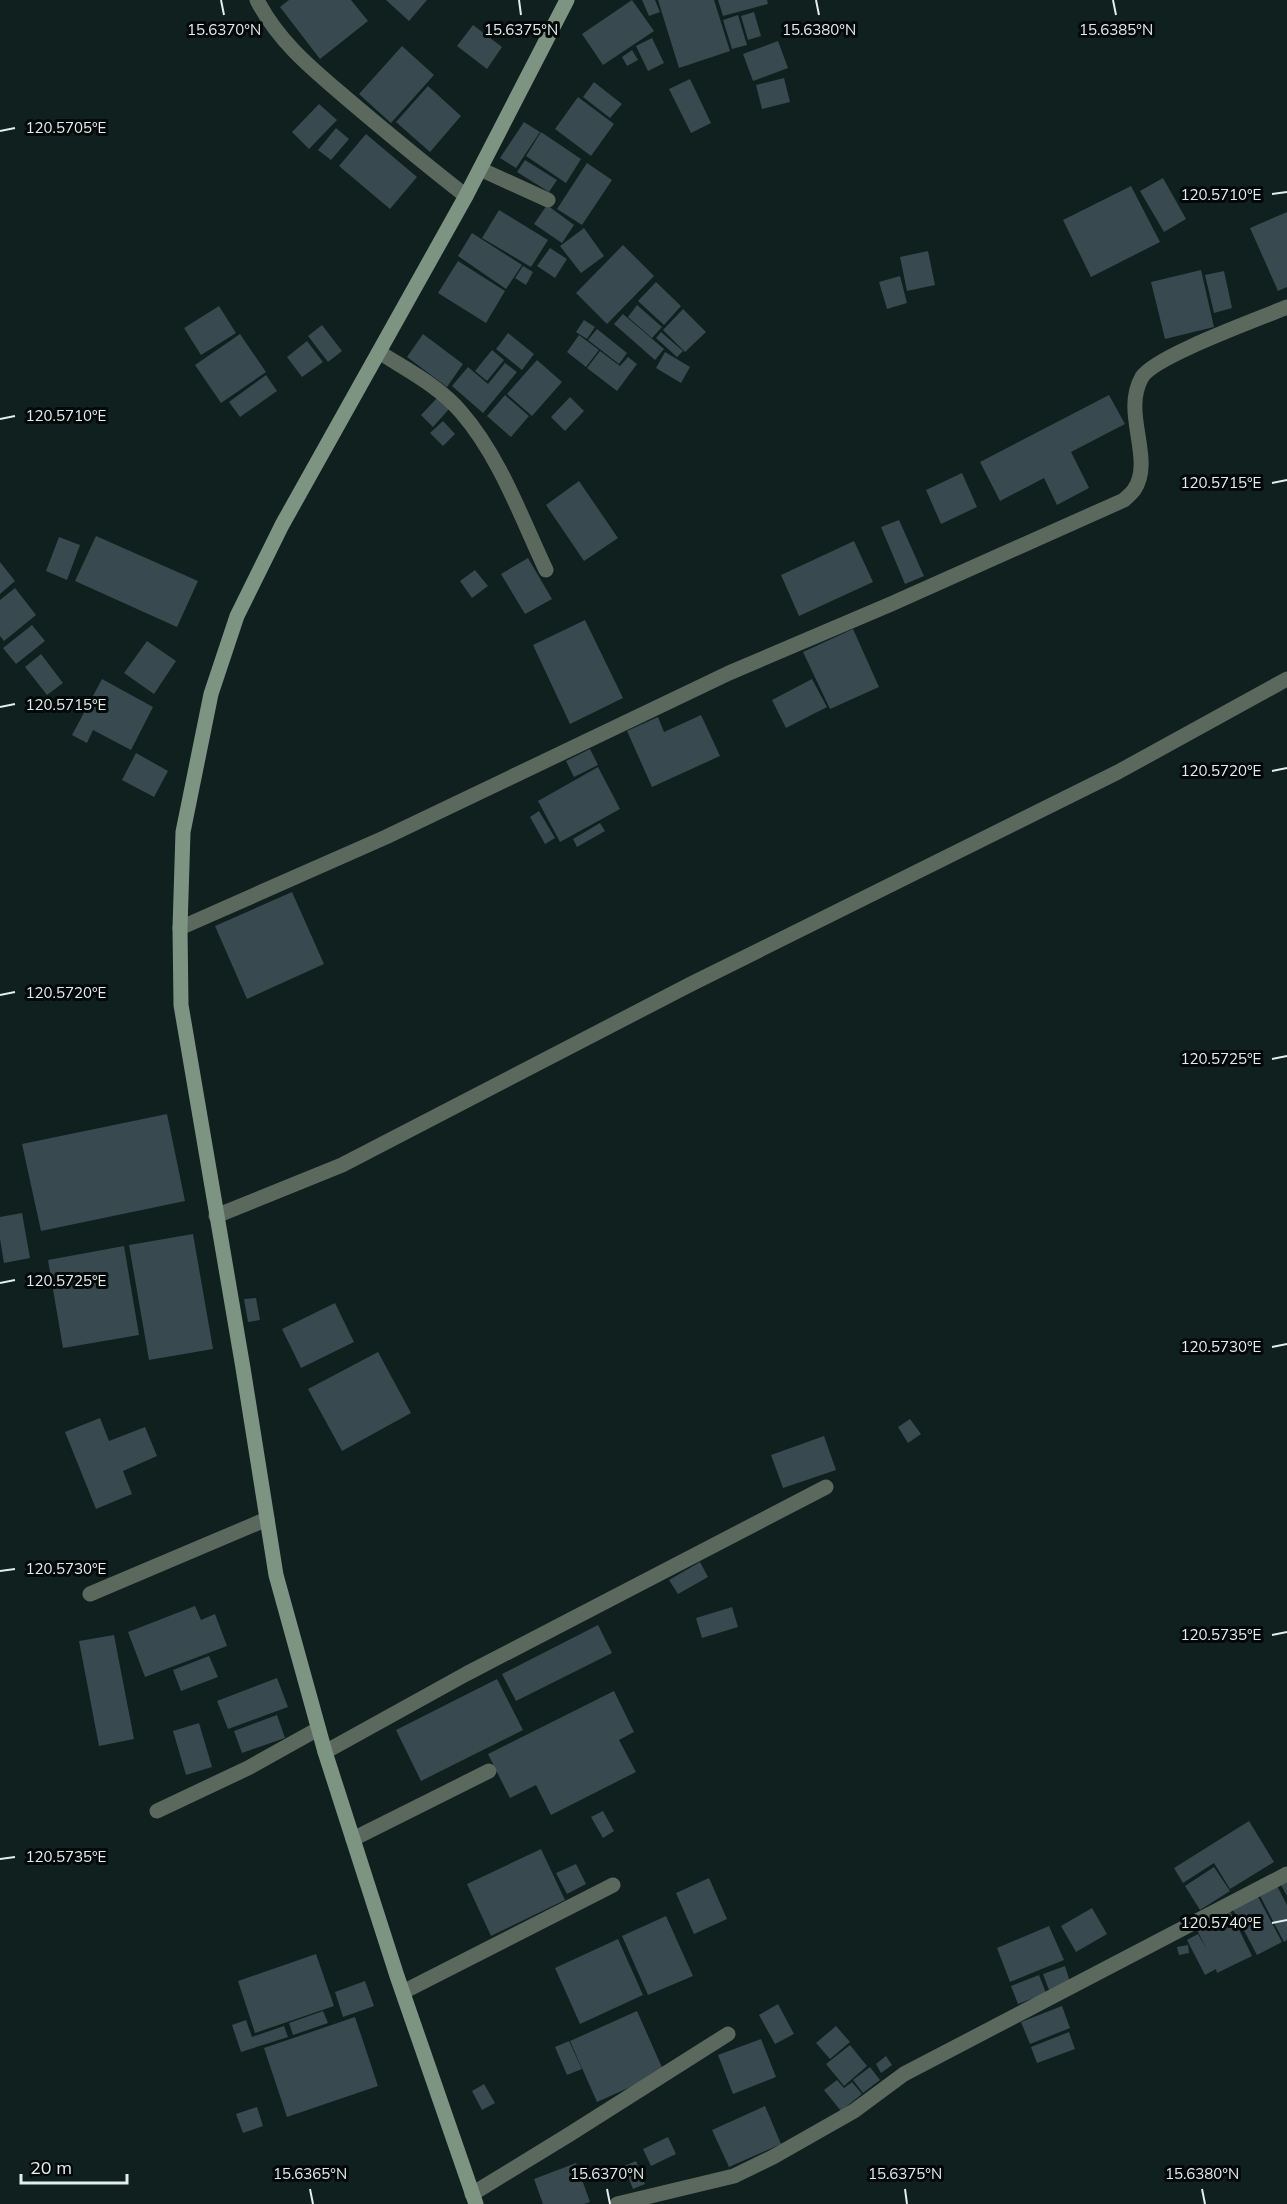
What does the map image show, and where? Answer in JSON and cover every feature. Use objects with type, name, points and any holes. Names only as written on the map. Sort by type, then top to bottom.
[{"type":"street","points":[[257,0],[280,37],[299,58],[376,124],[466,196]]},
{"type":"street","points":[[565,1],[466,196],[282,525],[237,616],[211,694],[183,832],[180,928],[181,1005],[276,1575],[325,1752],[403,1992],[474,2199],[670,2069],[728,2034]]},
{"type":"street","points":[[480,169],[548,200]]},
{"type":"street","points":[[180,928],[386,837],[729,673],[1124,500],[1134,490],[1141,469],[1134,411],[1137,391],[1143,376],[1161,360],[1287,307]]},
{"type":"street","points":[[379,352],[432,385],[460,410],[486,444],[546,570]]},
{"type":"street","points":[[216,1215],[342,1165],[732,963],[1118,772],[1287,680]]},
{"type":"street","points":[[325,1752],[466,1674],[826,1487]]},
{"type":"street","points":[[90,1594],[267,1519]]},
{"type":"street","points":[[157,1811],[248,1768],[318,1729]]},
{"type":"street","points":[[353,1839],[489,1771]]},
{"type":"street","points":[[617,2204],[734,2176],[854,2111],[904,2074],[1287,1874]]},
{"type":"street","points":[[403,1992],[613,1885]]},
{"type":"building","points":[[289,0],[351,0],[368,21],[320,59],[280,7]]},
{"type":"building","points":[[386,0],[427,0],[409,21]]},
{"type":"building","points":[[632,0],[654,31],[603,65],[582,34]]},
{"type":"building","points":[[642,0],[655,0],[660,12],[649,16]]},
{"type":"building","points":[[658,0],[714,0],[730,51],[679,68]]},
{"type":"building","points":[[718,0],[767,0],[768,4],[723,16]]},
{"type":"building","points":[[754,12],[761,36],[748,40],[741,16]]},
{"type":"building","points":[[738,15],[747,45],[732,49],[723,20]]},
{"type":"building","points":[[473,25],[502,47],[487,69],[457,46]]},
{"type":"building","points":[[652,38],[664,63],[648,71],[636,46]]},
{"type":"building","points":[[778,41],[788,68],[753,81],[743,54]]},
{"type":"building","points":[[402,46],[434,75],[391,123],[359,94]]},
{"type":"building","points":[[632,50],[638,60],[627,66],[622,57]]},
{"type":"building","points":[[784,78],[790,102],[762,109],[756,85]]},
{"type":"building","points":[[690,79],[711,123],[691,133],[669,89]]},
{"type":"building","points":[[594,82],[622,104],[610,118],[583,97]]},
{"type":"building","points":[[428,86],[461,116],[430,152],[396,122]]},
{"type":"building","points":[[578,97],[614,124],[591,156],[555,129]]},
{"type":"building","points":[[319,104],[337,120],[309,149],[292,132]]},
{"type":"building","points":[[524,122],[540,132],[516,168],[500,158]]},
{"type":"building","points":[[336,128],[349,139],[331,160],[318,150]]},
{"type":"building","points":[[541,132],[581,159],[566,183],[526,156]]},
{"type":"building","points":[[366,134],[417,177],[390,209],[339,166]]},
{"type":"building","points":[[525,160],[557,180],[549,192],[517,172]]},
{"type":"building","points":[[587,163],[612,180],[582,225],[557,209]]},
{"type":"building","points":[[1163,178],[1186,219],[1164,232],[1140,191]]},
{"type":"building","points":[[1131,186],[1160,242],[1091,277],[1063,220]]},
{"type":"building","points":[[547,205],[574,225],[562,243],[534,224]]},
{"type":"building","points":[[499,210],[548,240],[531,267],[482,238]]},
{"type":"building","points":[[1287,212],[1287,287],[1278,291],[1250,228]]},
{"type":"building","points":[[584,228],[604,256],[581,273],[560,246]]},
{"type":"building","points":[[472,233],[522,265],[506,289],[458,256]]},
{"type":"building","points":[[623,245],[654,276],[607,324],[576,293]]},
{"type":"building","points":[[550,248],[567,259],[555,278],[537,266]]},
{"type":"building","points":[[928,251],[935,285],[907,291],[900,257]]},
{"type":"building","points":[[458,261],[505,291],[486,323],[438,293]]},
{"type":"building","points":[[523,266],[533,272],[526,285],[515,278]]},
{"type":"building","points":[[1201,270],[1214,327],[1165,339],[1151,282]]},
{"type":"building","points":[[1224,271],[1232,308],[1214,313],[1205,275]]},
{"type":"building","points":[[900,276],[907,303],[887,309],[879,282]]},
{"type":"building","points":[[656,282],[681,306],[664,325],[638,301]]},
{"type":"building","points":[[637,305],[662,327],[652,338],[628,317]]},
{"type":"building","points":[[219,306],[236,333],[201,355],[184,328]]},
{"type":"building","points":[[683,309],[706,332],[685,352],[663,330]]},
{"type":"building","points":[[623,314],[664,349],[655,360],[614,324]]},
{"type":"building","points":[[584,320],[595,327],[587,339],[576,332]]},
{"type":"building","points":[[322,325],[342,351],[328,362],[308,336]]},
{"type":"building","points":[[597,329],[627,353],[619,364],[588,340]]},
{"type":"building","points":[[661,332],[683,351],[677,357],[656,338]]},
{"type":"building","points":[[508,333],[534,354],[522,370],[496,349]]},
{"type":"building","points":[[240,334],[266,372],[221,403],[195,365]]},
{"type":"building","points":[[423,334],[463,364],[447,387],[407,357]]},
{"type":"building","points":[[579,335],[599,350],[586,367],[567,352]]},
{"type":"building","points":[[307,341],[323,362],[302,377],[287,357]]},
{"type":"building","points":[[492,350],[504,360],[487,381],[475,371]]},
{"type":"building","points":[[600,351],[620,366],[628,357],[637,364],[617,391],[587,368]]},
{"type":"building","points":[[665,352],[690,367],[681,383],[656,368]]},
{"type":"building","points":[[537,360],[562,382],[532,416],[507,394]]},
{"type":"building","points":[[505,363],[517,372],[483,413],[452,386],[468,367],[488,384]]},
{"type":"building","points":[[266,375],[277,391],[240,417],[229,402]]},
{"type":"building","points":[[505,395],[529,416],[511,437],[487,416]]},
{"type":"building","points":[[1109,395],[1125,424],[1071,452],[1089,488],[1057,505],[1044,478],[1000,501],[980,462]]},
{"type":"building","points":[[570,397],[584,411],[565,431],[551,417]]},
{"type":"building","points":[[437,398],[449,409],[433,427],[421,415]]},
{"type":"building","points":[[443,421],[455,434],[443,446],[430,433]]},
{"type":"building","points":[[962,473],[977,507],[941,524],[926,490]]},
{"type":"building","points":[[579,481],[618,538],[584,561],[546,505]]},
{"type":"building","points":[[899,520],[924,576],[905,584],[881,527]]},
{"type":"building","points":[[96,536],[198,581],[177,627],[75,581]]},
{"type":"building","points":[[59,537],[80,545],[67,580],[46,571]]},
{"type":"building","points":[[854,541],[873,582],[799,616],[781,575]]},
{"type":"building","points":[[528,558],[552,599],[525,614],[501,574]]},
{"type":"building","points":[[0,562],[15,581],[0,594]]},
{"type":"building","points":[[475,570],[488,586],[472,598],[460,581]]},
{"type":"building","points":[[15,588],[36,615],[4,641],[0,636],[0,600]]},
{"type":"building","points":[[585,620],[623,698],[570,724],[533,645]]},
{"type":"building","points":[[32,625],[45,641],[16,664],[3,648]]},
{"type":"building","points":[[853,629],[879,687],[830,709],[803,652]]},
{"type":"building","points":[[147,641],[176,661],[154,694],[124,673]]},
{"type":"building","points":[[41,654],[63,683],[47,695],[25,667]]},
{"type":"building","points":[[102,679],[153,707],[131,750],[93,730],[87,743],[72,735]]},
{"type":"building","points":[[812,679],[827,707],[786,728],[772,700]]},
{"type":"building","points":[[701,715],[720,756],[652,787],[627,731],[658,717],[664,732]]},
{"type":"building","points":[[590,749],[598,765],[574,777],[566,761]]},
{"type":"building","points":[[136,753],[168,771],[154,797],[122,780]]},
{"type":"building","points":[[598,767],[620,809],[560,842],[538,801]]},
{"type":"building","points":[[539,811],[555,838],[545,844],[530,817]]},
{"type":"building","points":[[600,823],[605,831],[577,847],[573,839]]},
{"type":"building","points":[[292,892],[324,964],[247,999],[215,926]]},
{"type":"building","points":[[167,1114],[185,1201],[41,1231],[22,1144]]},
{"type":"building","points":[[22,1213],[30,1258],[4,1263],[0,1239],[0,1217]]},
{"type":"building","points":[[193,1234],[213,1349],[149,1360],[129,1245]]},
{"type":"building","points":[[124,1246],[139,1335],[63,1348],[48,1260]]},
{"type":"building","points":[[256,1298],[260,1320],[248,1322],[244,1299]]},
{"type":"building","points":[[335,1303],[354,1342],[301,1368],[282,1329]]},
{"type":"building","points":[[378,1352],[411,1413],[342,1451],[308,1389]]},
{"type":"building","points":[[100,1418],[109,1441],[145,1427],[157,1456],[123,1471],[132,1494],[96,1509],[65,1432]]},
{"type":"building","points":[[910,1419],[921,1434],[908,1443],[898,1427]]},
{"type":"building","points":[[824,1436],[836,1470],[783,1488],[771,1455]]},
{"type":"building","points":[[700,1562],[708,1577],[678,1594],[669,1580]]},
{"type":"building","points":[[195,1606],[201,1620],[215,1614],[227,1646],[145,1677],[128,1632]]},
{"type":"building","points":[[732,1607],[738,1627],[702,1638],[696,1618]]},
{"type":"building","points":[[598,1625],[612,1653],[516,1701],[502,1674]]},
{"type":"building","points":[[114,1635],[134,1739],[99,1746],[79,1641]]},
{"type":"building","points":[[209,1656],[218,1677],[181,1691],[173,1670]]},
{"type":"building","points":[[277,1678],[288,1707],[228,1729],[217,1701]]},
{"type":"building","points":[[497,1679],[523,1730],[421,1781],[396,1730]]},
{"type":"building","points":[[614,1691],[634,1732],[619,1740],[636,1772],[551,1815],[536,1785],[510,1798],[488,1754]]},
{"type":"building","points":[[277,1715],[285,1738],[242,1753],[234,1731]]},
{"type":"building","points":[[199,1723],[212,1767],[186,1775],[173,1731]]},
{"type":"building","points":[[603,1811],[614,1831],[603,1838],[591,1817]]},
{"type":"building","points":[[1249,1821],[1274,1862],[1230,1889],[1214,1863],[1183,1883],[1174,1868]]},
{"type":"building","points":[[541,1849],[565,1900],[491,1936],[467,1884]]},
{"type":"building","points":[[576,1864],[586,1884],[567,1894],[556,1873]]},
{"type":"building","points":[[1214,1867],[1230,1891],[1200,1910],[1185,1886]]},
{"type":"building","points":[[709,1878],[727,1919],[694,1934],[676,1893]]},
{"type":"building","points":[[1287,1882],[1287,1896],[1281,1885]]},
{"type":"building","points":[[1277,1886],[1287,1905],[1287,1940],[1284,1942],[1260,1896]]},
{"type":"building","points":[[1257,1895],[1282,1942],[1257,1955],[1232,1908]]},
{"type":"building","points":[[1092,1908],[1107,1934],[1076,1952],[1061,1926]]},
{"type":"building","points":[[1230,1911],[1252,1956],[1217,1973],[1216,1969],[1205,1975],[1187,1940],[1198,1934],[1207,1950],[1196,1928]]},
{"type":"building","points":[[666,1916],[693,1976],[648,1995],[622,1936]]},
{"type":"building","points":[[1049,1926],[1064,1960],[1010,1982],[997,1948]]},
{"type":"building","points":[[618,1939],[643,1995],[580,2024],[555,1968]]},
{"type":"building","points":[[1188,1945],[1189,1953],[1179,1955],[1177,1947]]},
{"type":"building","points":[[316,1954],[334,2006],[255,2033],[238,1981]]},
{"type":"building","points":[[1065,1966],[1070,1982],[1049,1990],[1043,1974]]},
{"type":"building","points":[[1039,1975],[1046,1993],[1018,2004],[1011,1986]]},
{"type":"building","points":[[365,1981],[374,2006],[343,2017],[335,1992]]},
{"type":"building","points":[[778,2004],[794,2034],[775,2044],[759,2015]]},
{"type":"building","points":[[1062,2006],[1070,2028],[1030,2044],[1021,2022]]},
{"type":"building","points":[[323,2011],[328,2023],[293,2035],[289,2023]]},
{"type":"building","points":[[637,2011],[664,2072],[597,2102],[570,2041]]},
{"type":"building","points":[[355,2017],[378,2086],[287,2117],[264,2048]]},
{"type":"building","points":[[246,2020],[252,2037],[284,2026],[288,2037],[241,2052],[232,2025]]},
{"type":"building","points":[[836,2026],[850,2042],[830,2059],[816,2043]]},
{"type":"building","points":[[1069,2032],[1075,2049],[1037,2063],[1031,2047]]},
{"type":"building","points":[[761,2039],[776,2077],[733,2094],[718,2055]]},
{"type":"building","points":[[569,2041],[582,2069],[567,2075],[555,2047]]},
{"type":"building","points":[[850,2045],[867,2066],[844,2086],[826,2064]]},
{"type":"building","points":[[886,2056],[892,2065],[881,2073],[876,2064]]},
{"type":"building","points":[[870,2067],[880,2080],[863,2093],[853,2080]]},
{"type":"building","points":[[837,2080],[844,2088],[852,2082],[862,2094],[841,2111],[824,2090]]},
{"type":"building","points":[[484,2084],[495,2103],[482,2110],[472,2091]]},
{"type":"building","points":[[765,2106],[781,2144],[729,2167],[712,2130]]},
{"type":"building","points":[[257,2107],[263,2126],[243,2133],[236,2114]]},
{"type":"building","points":[[668,2137],[676,2154],[651,2166],[643,2149]]},
{"type":"building","points":[[636,2161],[645,2184],[633,2189],[624,2166]]},
{"type":"building","points":[[576,2163],[590,2202],[543,2204],[534,2179]]}]
